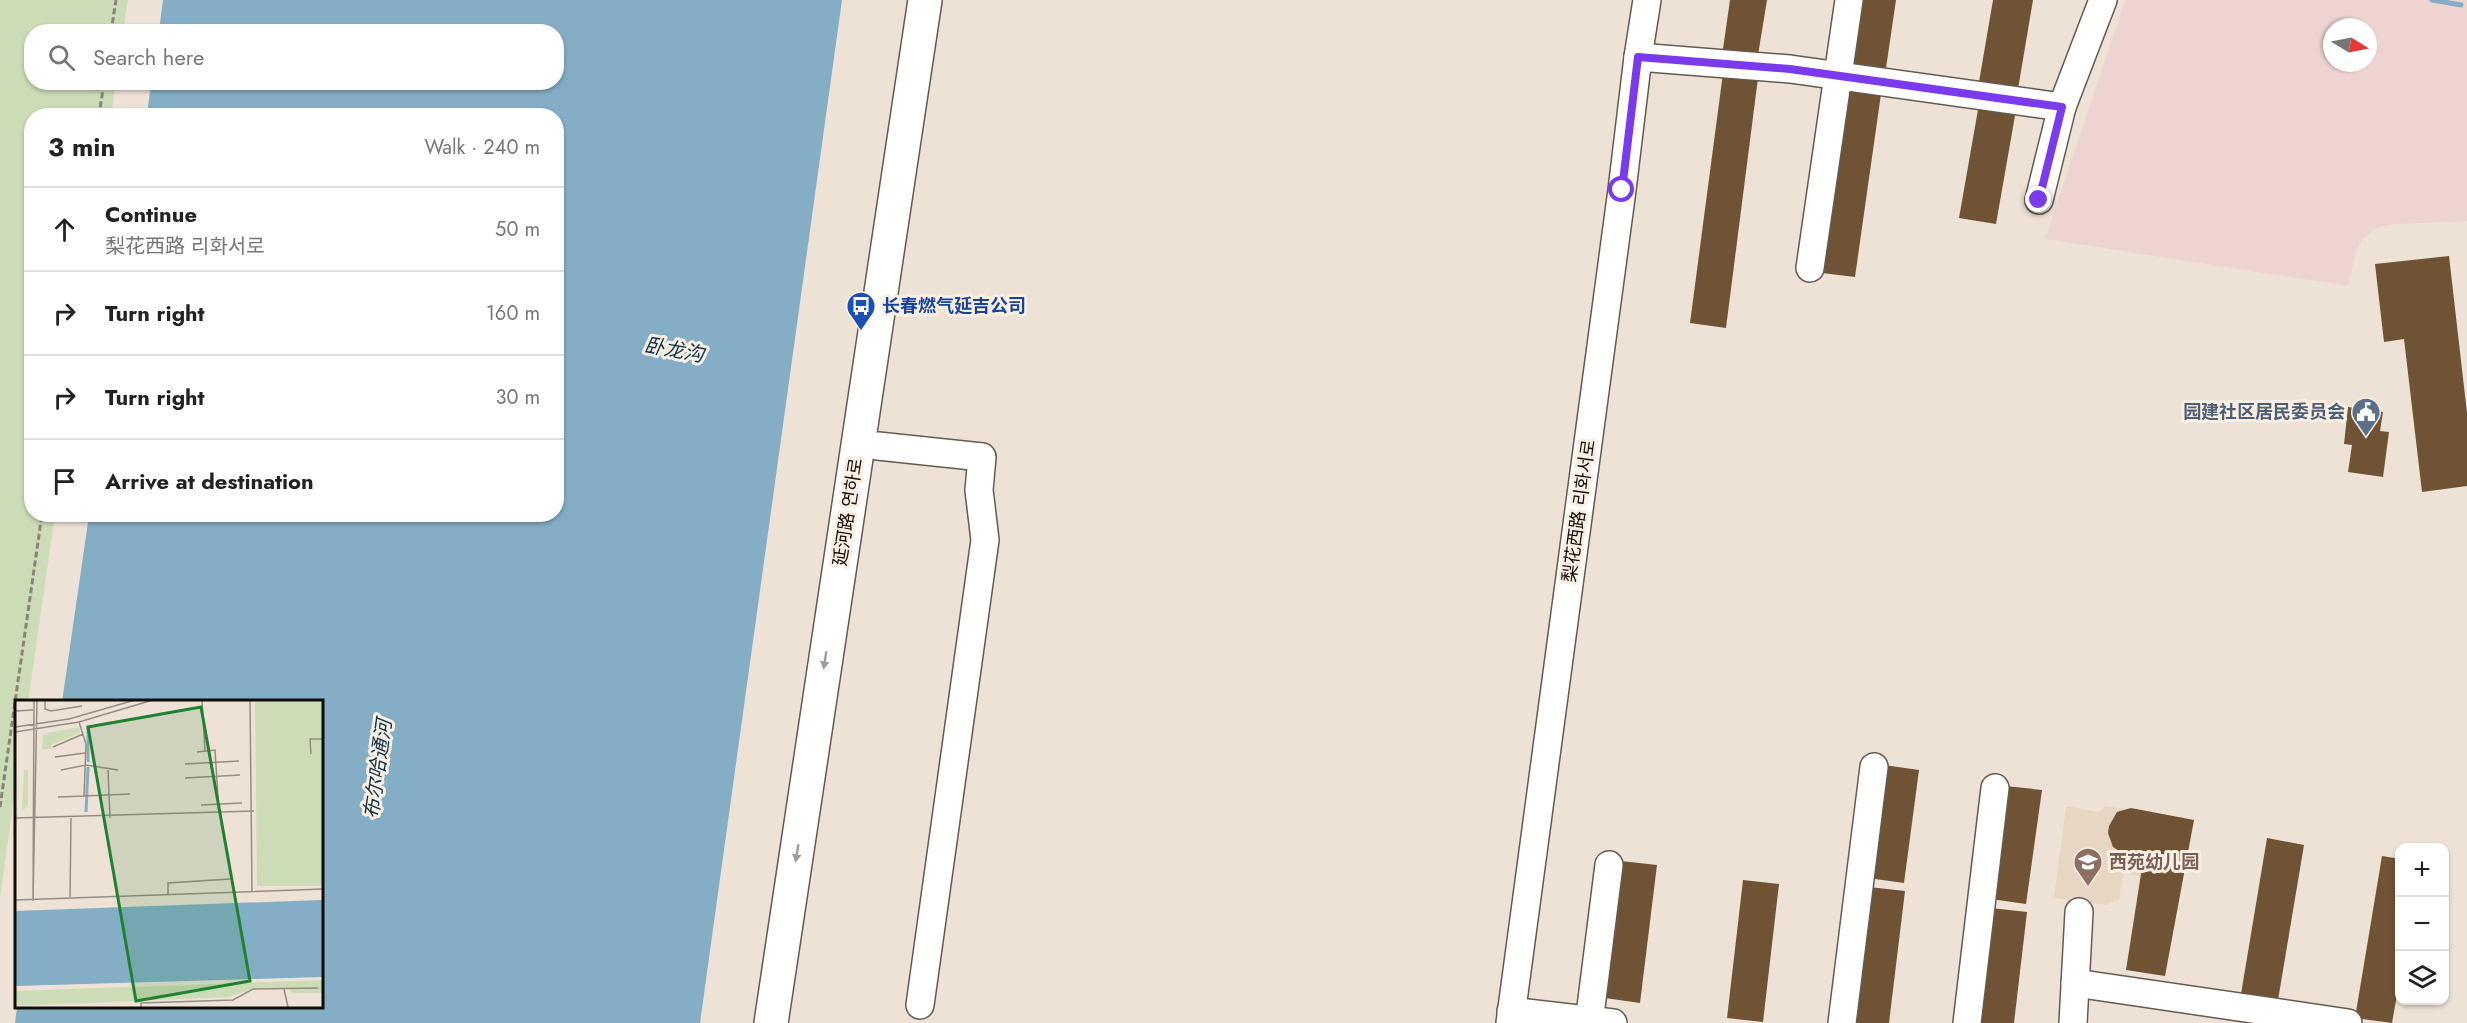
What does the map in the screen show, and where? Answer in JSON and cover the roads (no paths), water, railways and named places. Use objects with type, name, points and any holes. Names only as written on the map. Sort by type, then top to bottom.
[{"type":"main road","name":"延河路 연하로","points":[[771,1023],[925,0]]},
{"type":"main road","name":"延河路 연하로","points":[[794,1023],[943,0]]},
{"type":"street","name":"梨花西路 리화서로","points":[[1511,1017],[1647,0]]},
{"type":"street","points":[[1810,267],[1836,76],[1849,0]]},
{"type":"street","points":[[2039,200],[2062,107],[2103,0]]},
{"type":"street","points":[[1638,57],[1790,69],[2062,107]]},
{"type":"street","points":[[878,446],[982,457],[979,490],[985,540],[920,1005]]},
{"type":"street","points":[[1842,1023],[1874,767]]},
{"type":"street","points":[[1967,1023],[1995,788]]},
{"type":"street","points":[[1511,1017],[1597,1022],[1609,865]]},
{"type":"street","points":[[2073,1023],[2079,912]]},
{"type":"street","points":[[2075,983],[2348,1023]]},
{"type":"water","name":"布尔哈通河","points":[[163,0],[842,0],[700,1023],[15,1023],[17,1008],[322,1008],[322,700],[62,700],[88,522],[564,522],[564,108],[148,108],[150,90],[564,90],[564,24],[160,24]]},
{"type":"waterway","name":"卧龙沟","points":[[2432,0],[2461,5]]},
{"type":"place","name":"长春燃气延吉公司","points":[[861,332]]},
{"type":"place","name":"园建社区居民委员会","points":[[2366,438]]},
{"type":"place","name":"西苑幼儿园","points":[[2088,888]]}]
